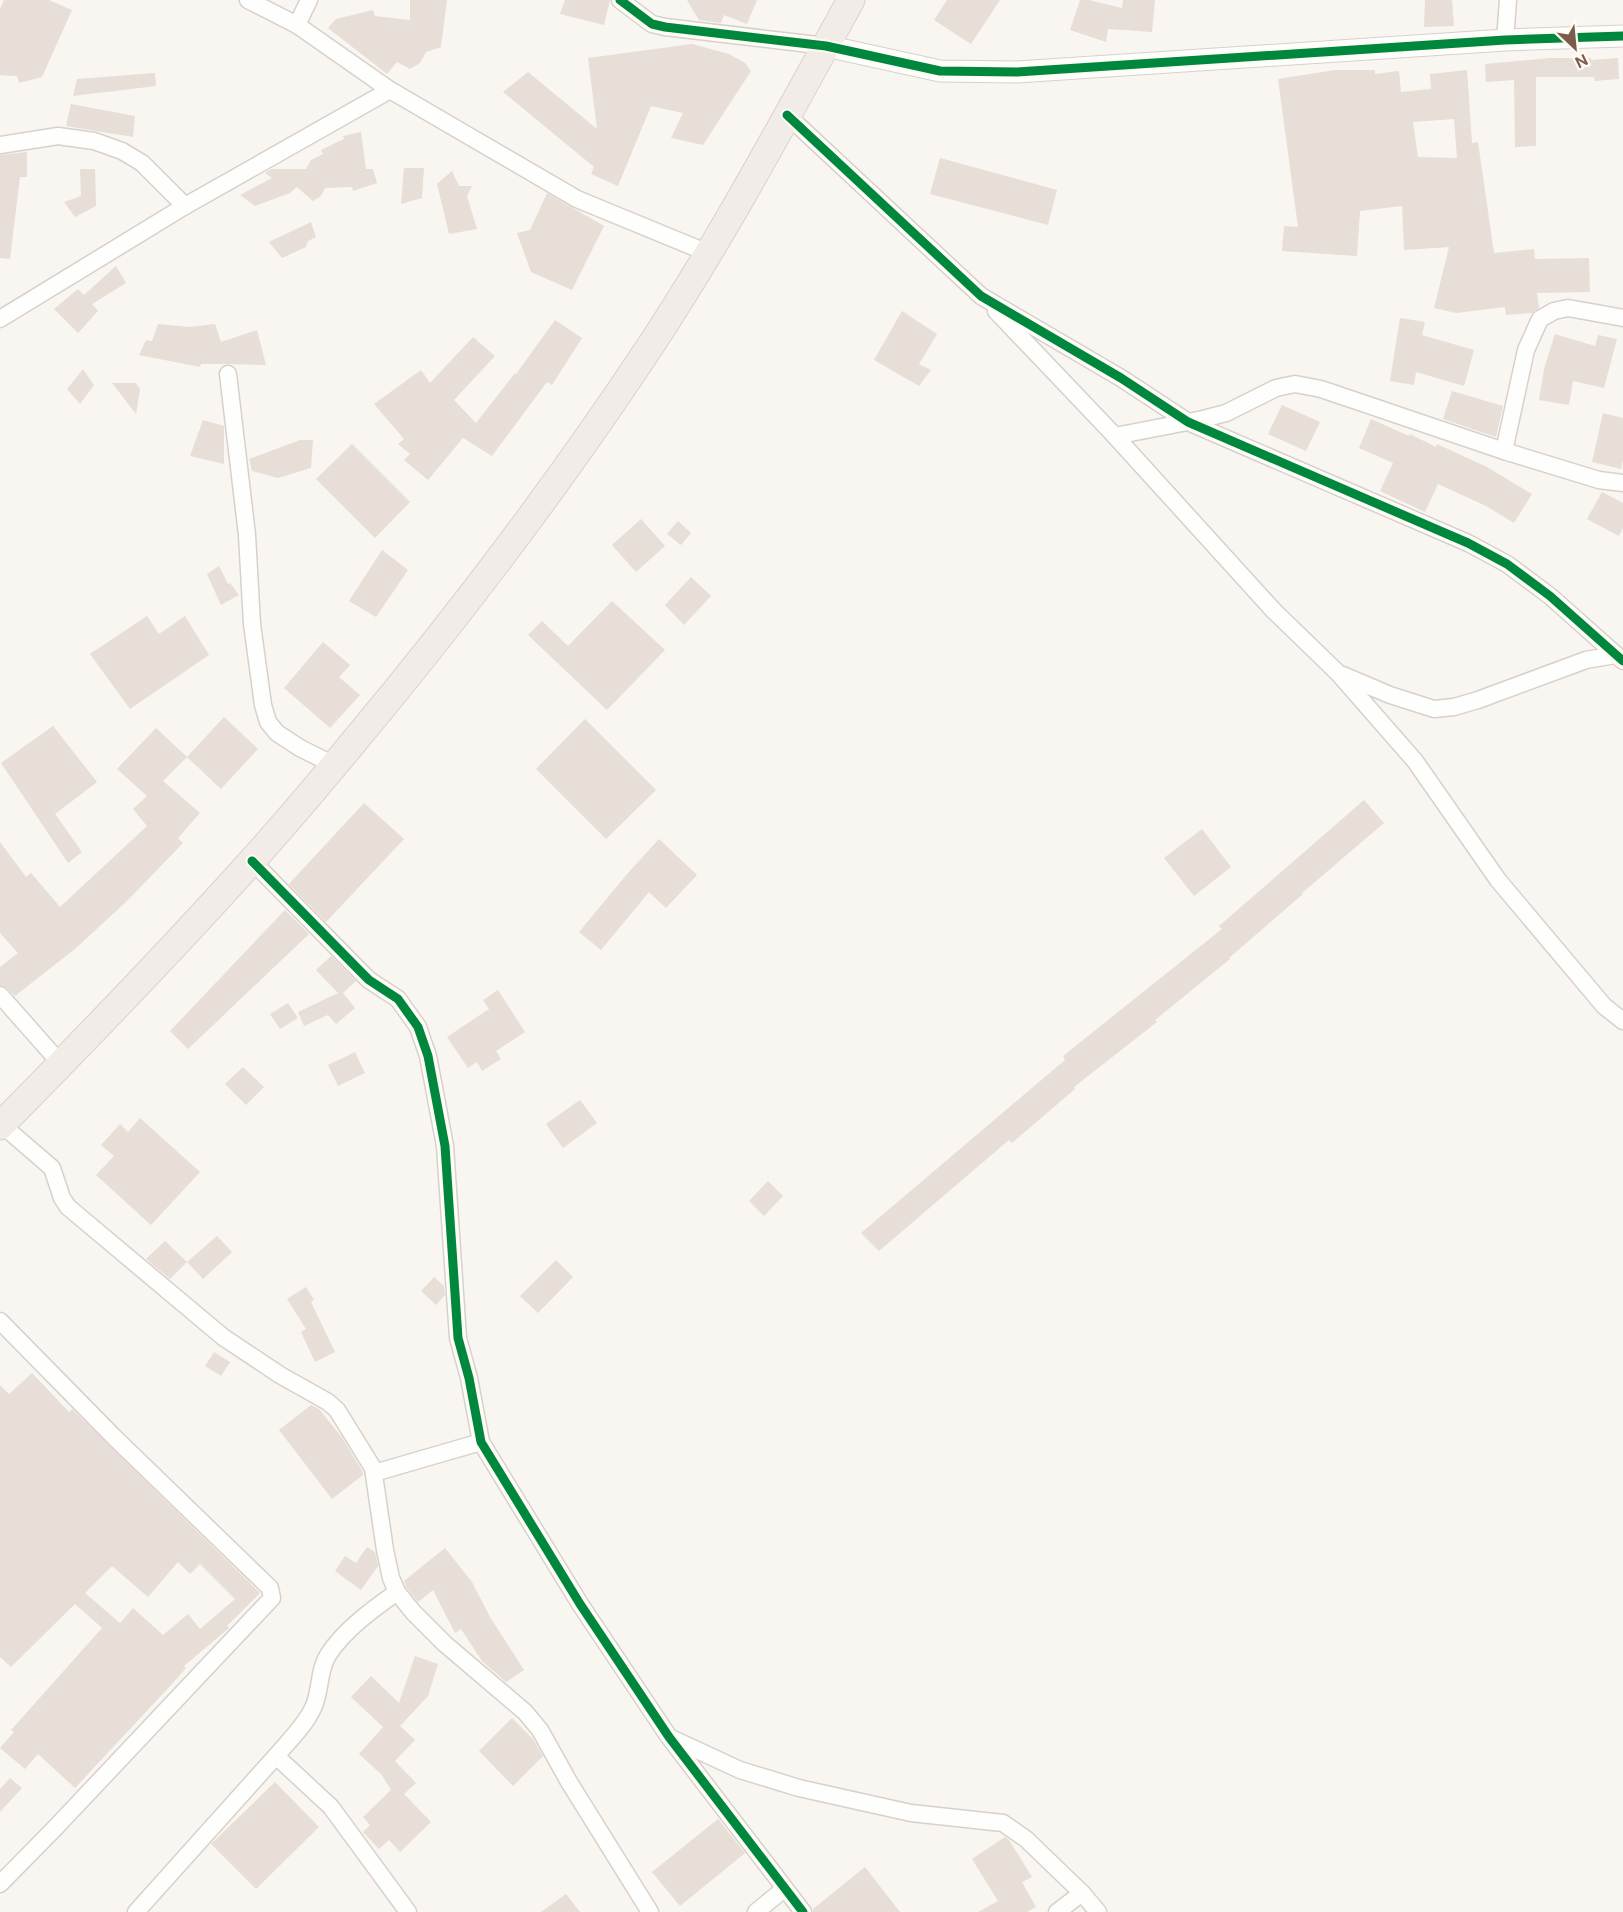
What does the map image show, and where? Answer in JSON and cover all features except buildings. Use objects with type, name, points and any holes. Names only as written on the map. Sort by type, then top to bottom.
[{"type":"highway","points":[[1,1126],[131,992],[252,861],[420,662],[574,457],[652,344],[708,253],[851,0]]},
{"type":"street","points":[[248,0],[297,25],[390,90],[577,199],[708,253]]},
{"type":"street","points":[[297,25],[309,0]]},
{"type":"street","points":[[620,0],[652,24],[665,27],[826,46],[940,71],[1017,72],[1505,40],[1623,36]]},
{"type":"street","points":[[1505,40],[1508,0]]},
{"type":"street","points":[[0,319],[185,206],[390,90]]},
{"type":"street","points":[[787,115],[981,296],[1115,436],[1274,611],[1338,673],[1415,761],[1498,880],[1604,1006],[1623,1021]]},
{"type":"street","points":[[0,145],[58,136],[94,141],[122,151],[142,163],[185,206]]},
{"type":"street","points":[[981,296],[1120,378],[1188,422],[1467,543],[1507,564],[1550,597],[1619,658]]},
{"type":"street","points":[[1504,451],[1526,350],[1540,319],[1554,311],[1568,308],[1623,318]]},
{"type":"street","points":[[228,374],[248,535],[252,624],[263,705],[268,722],[277,733],[300,748],[334,765]]},
{"type":"street","points":[[1115,436],[1226,413],[1276,388],[1295,384],[1321,388],[1504,451],[1599,480],[1623,483]]},
{"type":"street","points":[[1338,673],[1390,695],[1434,709],[1478,700],[1586,660],[1619,658]]},
{"type":"street","points":[[252,861],[358,970],[398,999],[418,1027],[428,1056],[445,1146],[458,1338],[469,1378],[481,1442],[580,1604],[669,1737],[803,1912]]},
{"type":"street","points":[[0,995],[61,1065]]},
{"type":"street","points":[[1,1126],[52,1168],[62,1198],[68,1207],[176,1299],[223,1337],[280,1375],[328,1402],[337,1410],[374,1473],[385,1550],[396,1592],[445,1644],[525,1712],[540,1730],[569,1782],[650,1912]]},
{"type":"street","points":[[0,1321],[114,1437],[270,1588],[272,1593],[272,1598],[0,1884]]},
{"type":"street","points":[[374,1473],[481,1442]]},
{"type":"street","points":[[136,1912],[276,1756],[314,1708],[322,1667],[338,1642],[374,1608],[396,1592]]},
{"type":"street","points":[[669,1737],[740,1770],[799,1788],[911,1813],[1003,1823],[1026,1839],[1082,1893],[1098,1912]]},
{"type":"street","points":[[276,1756],[331,1807],[408,1912]]},
{"type":"street","points":[[756,1912],[784,1889]]},
{"type":"street","points":[[1057,1912],[1082,1893]]},
{"type":"cycle path","points":[[620,0],[652,24],[665,27],[826,46],[940,71],[1017,72],[1505,40],[1623,36]]},
{"type":"cycle path","points":[[787,115],[981,296],[1121,378],[1188,422],[1468,543],[1507,564],[1550,596],[1623,661]]},
{"type":"cycle path","points":[[252,861],[369,980],[398,999],[418,1027],[428,1056],[445,1146],[458,1338],[469,1378],[481,1442],[580,1604],[669,1737],[803,1912]]}]
